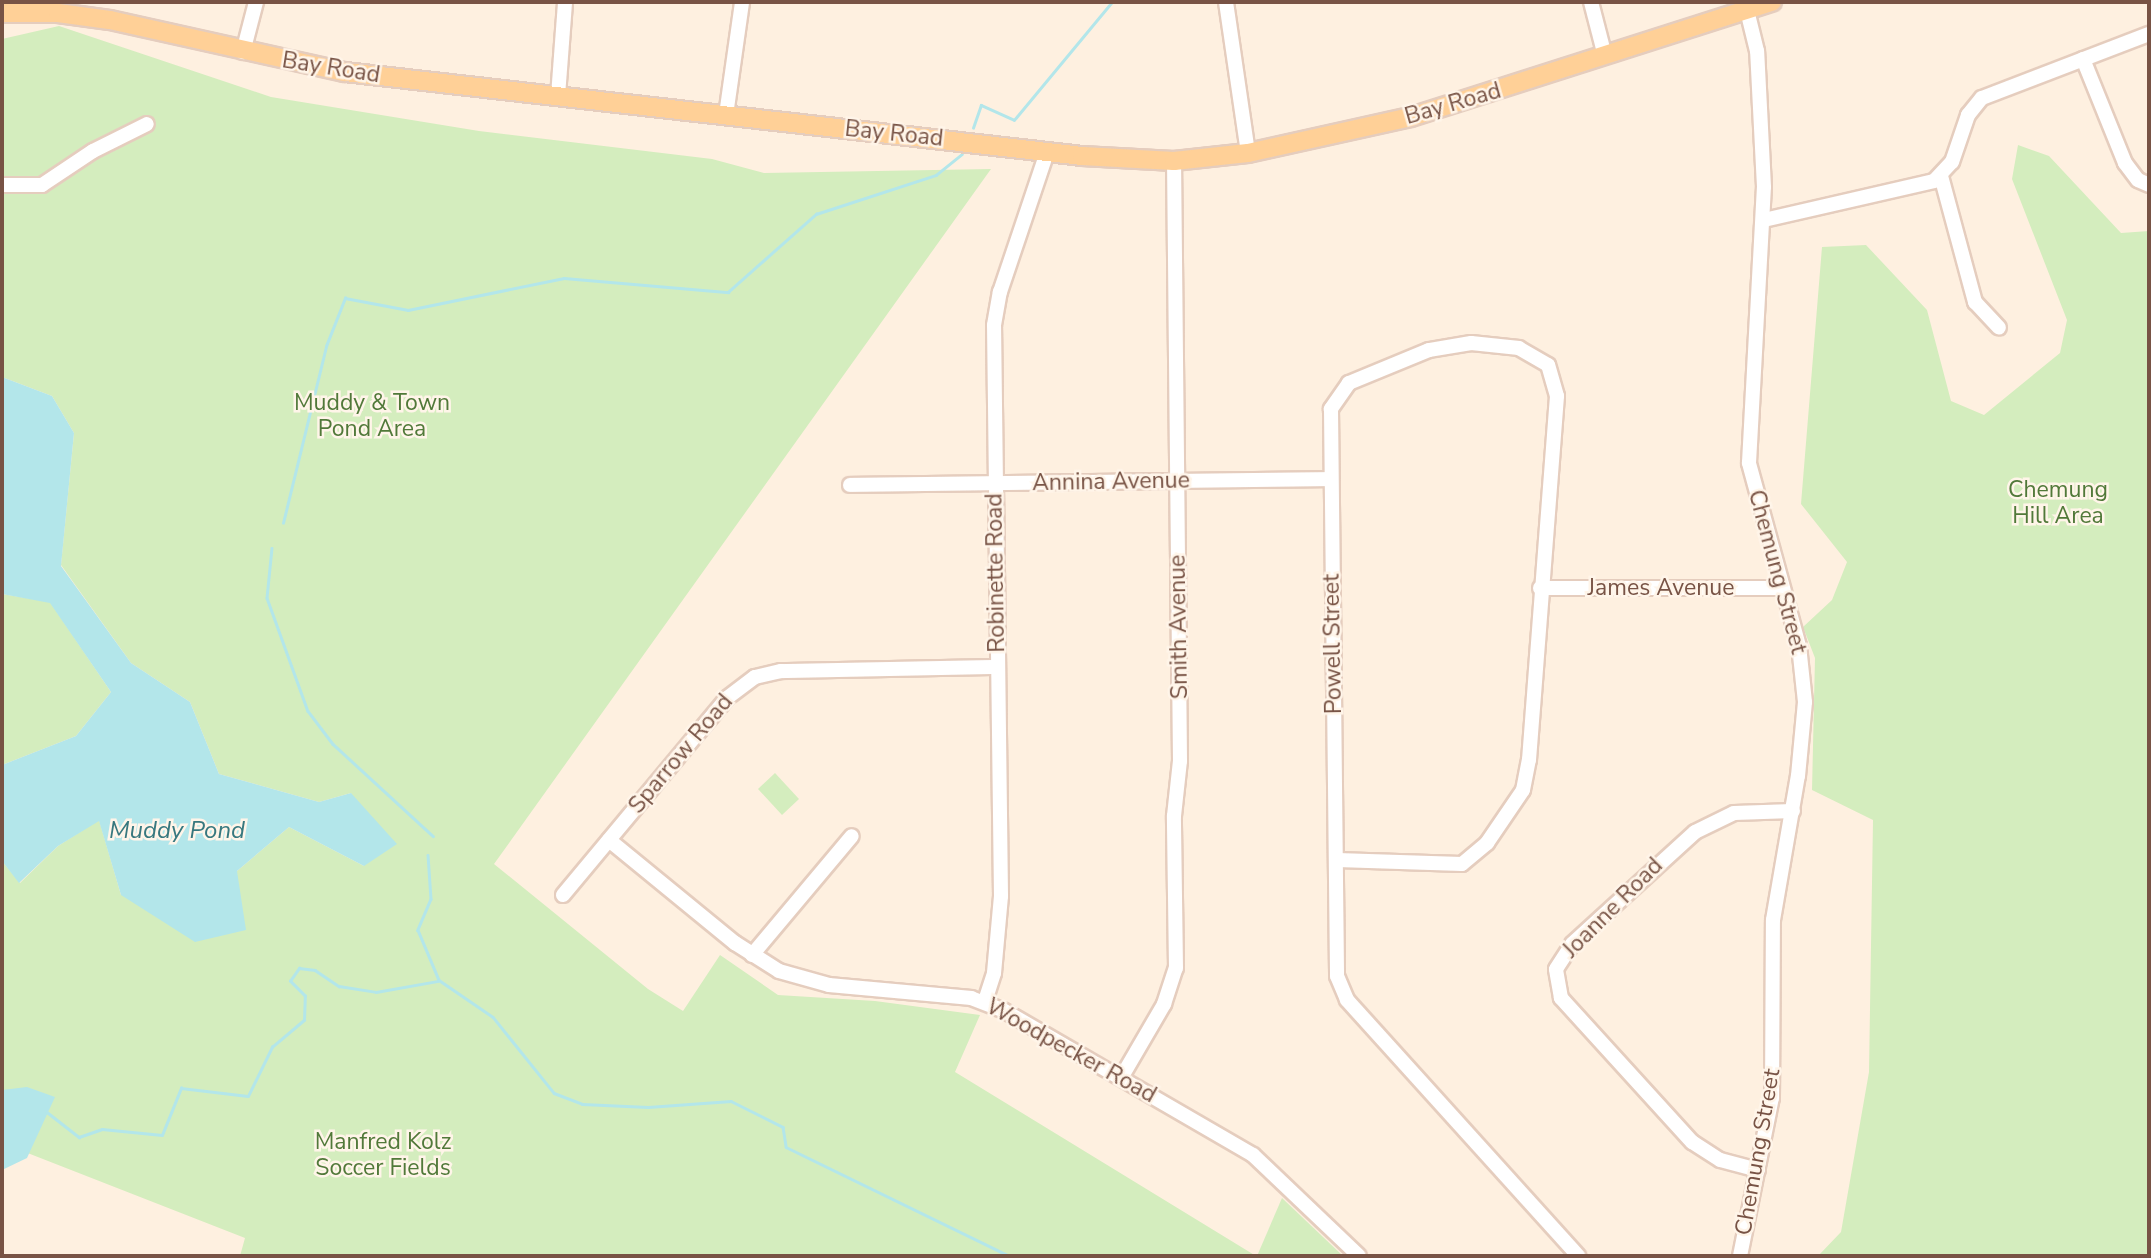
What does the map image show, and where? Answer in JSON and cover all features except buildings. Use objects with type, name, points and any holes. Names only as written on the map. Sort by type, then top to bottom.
[{"type":"main road","name":"Bay Road","points":[[2,13],[58,13],[110,20],[243,52],[345,72],[1047,152],[1174,161],[1248,153],[1411,117],[1605,57],[1746,6],[1772,2]]},
{"type":"street","points":[[243,52],[256,2]]},
{"type":"street","points":[[558,96],[565,2]]},
{"type":"street","points":[[726,115],[742,2]]},
{"type":"street","points":[[1226,2],[1248,153]]},
{"type":"street","points":[[1591,2],[1605,57]]},
{"type":"street","name":"Chemung Street","points":[[1740,1256],[1774,1073],[1773,920],[1793,811],[1804,691],[1799,646],[1760,517],[1748,451],[1764,220],[1757,51],[1746,6]]},
{"type":"street","points":[[1764,220],[1919,186],[1941,176],[1956,153],[1976,103],[2149,34]]},
{"type":"street","points":[[2083,59],[2125,163],[2138,180],[2149,186]]},
{"type":"street","points":[[2,185],[43,185],[93,150],[147,124]]},
{"type":"street","name":"Robinette Road","points":[[985,1001],[994,973],[1001,896],[995,483],[996,308],[1047,152]]},
{"type":"street","name":"Smith Avenue","points":[[1121,1078],[1164,1004],[1176,968],[1177,481],[1174,161]]},
{"type":"street","points":[[1941,176],[1972,294],[1979,309],[1999,328]]},
{"type":"street","name":"Powell Street","points":[[1336,860],[1453,866],[1468,861],[1487,843],[1520,795],[1527,776],[1556,383],[1548,365],[1529,352],[1479,343],[1446,346],[1349,383],[1331,409],[1329,479],[1337,976],[1343,994],[1578,1256]]},
{"type":"street","name":"Annina Avenue","points":[[850,485],[1329,479]]},
{"type":"street","name":"James Avenue","points":[[1540,588],[1782,588]]},
{"type":"street","name":"Sparrow Road","points":[[563,895],[734,689],[755,677],[781,671],[998,667]]},
{"type":"street","name":"Joanne Road","points":[[1758,1170],[1720,1160],[1692,1142],[1562,998],[1556,969],[1572,944],[1695,832],[1734,813],[1793,811]]},
{"type":"street","points":[[752,956],[852,836]]},
{"type":"street","name":"Woodpecker Road","points":[[609,840],[752,956],[779,971],[812,982],[985,1001],[1262,1162],[1359,1256]]},
{"type":"green space","name":"Muddy & Town Pond Area","points":[[59,26],[271,97],[479,131],[712,159],[764,173],[991,169],[494,864],[648,989],[683,1011],[720,955],[778,995],[875,1001],[980,1015],[955,1072],[1256,1256],[240,1256],[245,1238],[2,1143],[2,861],[20,883],[58,846],[99,820],[121,895],[237,871],[289,827],[364,866],[351,793],[319,802],[219,774],[190,702],[131,663],[61,565],[74,433],[52,396],[2,377],[2,39]]},
{"type":"green space","name":"Chemung Hill Area","points":[[2018,145],[2049,156],[2121,233],[2149,231],[2149,1256],[1818,1256],[1841,1232],[1869,1072],[1873,820],[1812,790],[1815,658],[1803,627],[1832,600],[1847,562],[1801,504],[1822,247],[1866,245],[1927,310],[1951,401],[1984,415],[2060,353],[2067,320],[2012,179]]},
{"type":"green space","points":[[2,594],[50,602],[111,692],[76,736],[2,765]]},
{"type":"green space","points":[[775,773],[799,799],[782,815],[758,789]]},
{"type":"green space","points":[[1282,1198],[1343,1256],[1257,1256]]},
{"type":"water","name":"Muddy Pond","points":[[2,377],[52,396],[74,433],[61,566],[131,663],[190,702],[219,774],[319,802],[351,793],[397,844],[364,866],[289,827],[237,871],[246,930],[195,942],[121,895],[99,821],[58,846],[19,883],[2,861],[2,765],[76,736],[111,692],[50,603],[2,594]]},
{"type":"water","points":[[27,1087],[55,1097],[27,1158],[2,1170],[2,1090]]},
{"type":"waterway","points":[[973,128],[981,105],[1014,120],[1112,2]]},
{"type":"waterway","points":[[283,523],[326,346],[345,298],[408,310],[564,278],[728,292],[816,214],[936,175],[962,154]]},
{"type":"waterway","points":[[272,548],[267,598],[308,711],[333,744],[433,836]]},
{"type":"waterway","points":[[428,855],[431,899],[418,930],[439,980],[493,1017],[554,1093],[582,1104],[648,1107],[731,1101],[783,1127],[786,1147],[1009,1256]]},
{"type":"waterway","points":[[47,1112],[79,1137],[102,1129],[162,1135],[181,1088],[248,1096],[272,1047],[304,1020],[305,996],[290,981],[299,968],[315,970],[339,986],[376,992],[438,981]]},
{"type":"park label","name":"Manfred Kolz Soccer Fields","points":[[383,1155]]}]
